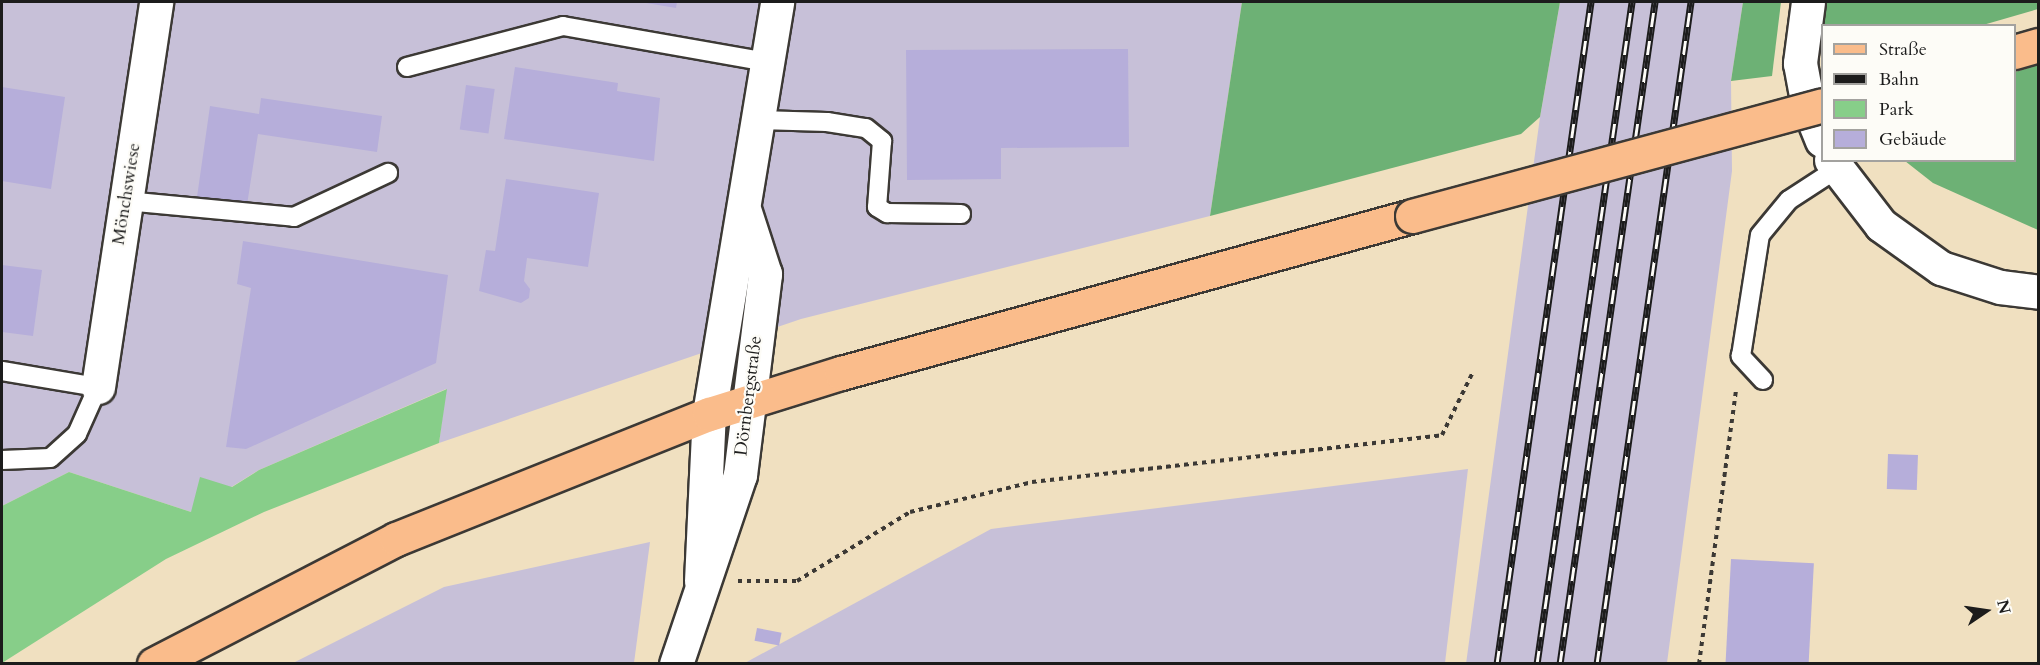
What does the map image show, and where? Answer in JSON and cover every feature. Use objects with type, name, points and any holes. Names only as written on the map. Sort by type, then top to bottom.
[{"type":"main road","points":[[2016,51],[2038,45]]},
{"type":"main road","points":[[154,663],[396,539],[709,414],[1412,216],[1821,105]]},
{"type":"street","name":"Mönchswiese","points":[[98,387],[156,2]]},
{"type":"street","name":"Dörnbergstraße","points":[[701,581],[709,414],[777,2]]},
{"type":"street","points":[[1808,2],[1800,63],[1808,106],[1821,138]]},
{"type":"street","points":[[1833,162],[1881,225],[1941,268],[2000,287],[2038,292]]},
{"type":"street","name":"Dörnbergstraße","points":[[676,663],[701,581],[740,475],[747,402],[765,274],[743,207]]},
{"type":"lane","points":[[407,67],[563,26],[768,62]]},
{"type":"lane","points":[[759,120],[828,122],[866,128],[882,141],[877,207],[887,213],[961,214]]},
{"type":"lane","points":[[1763,380],[1741,356],[1760,235],[1824,162]]},
{"type":"lane","points":[[126,201],[294,217],[388,174]]},
{"type":"lane","points":[[2,371],[98,387],[77,434],[50,458],[2,460]]},
{"type":"path","points":[[1700,663],[1741,356]]},
{"type":"path","points":[[701,581],[797,581],[910,512],[1032,482],[1442,435],[1472,374]]},
{"type":"shaded area","points":[[2,2],[1242,2],[1210,216],[801,319],[439,443],[446,389],[259,470],[191,512],[69,472],[2,506]]},
{"type":"shaded area","points":[[1560,2],[1743,2],[1731,81],[1732,171],[1667,663],[1466,664],[1540,117]]},
{"type":"shaded area","points":[[1468,469],[1445,663],[743,664],[991,529]]},
{"type":"shaded area","points":[[650,542],[634,663],[293,663],[444,587]]},
{"type":"green space","points":[[1242,2],[1560,2],[1540,117],[1521,134],[1210,216]]},
{"type":"green space","points":[[1743,2],[1781,2],[1772,76],[1731,81]]},
{"type":"green space","points":[[1827,2],[2038,2],[2038,9],[1986,24],[1824,24]]},
{"type":"green space","points":[[2038,65],[2038,230],[1933,183],[1906,162],[2016,162],[2016,72]]},
{"type":"green space","points":[[447,389],[439,443],[264,512],[166,559],[2,663],[2,506],[69,472],[191,512],[200,477],[232,487],[259,470]]},
{"type":"building","points":[[640,2],[677,2],[676,8]]},
{"type":"building","points":[[1128,49],[1129,147],[1001,148],[1001,179],[907,180],[906,50]]},
{"type":"building","points":[[515,67],[618,83],[617,91],[660,98],[654,161],[504,139]]},
{"type":"building","points":[[466,85],[495,89],[488,134],[460,130]]},
{"type":"building","points":[[2,87],[65,97],[51,189],[2,181]]},
{"type":"building","points":[[261,98],[382,116],[377,152],[258,134],[247,205],[197,197],[210,106],[259,114]]},
{"type":"building","points":[[506,179],[599,193],[588,267],[527,258],[524,281],[530,289],[529,298],[521,303],[479,291],[486,250],[495,251]]},
{"type":"building","points":[[243,241],[448,275],[436,363],[246,449],[226,447],[251,288],[237,284]]},
{"type":"building","points":[[2,265],[42,270],[33,336],[2,332]]},
{"type":"building","points":[[1888,454],[1918,455],[1917,490],[1887,489]]},
{"type":"building","points":[[1731,559],[1814,563],[1809,664],[1726,664]]},
{"type":"building","points":[[757,628],[782,633],[779,646],[755,641]]},
{"type":"railway","points":[[1497,664],[1591,2]]},
{"type":"railway","points":[[1537,664],[1632,2]]},
{"type":"railway","points":[[1560,664],[1655,2]]},
{"type":"railway","points":[[1597,664],[1691,2]]}]
